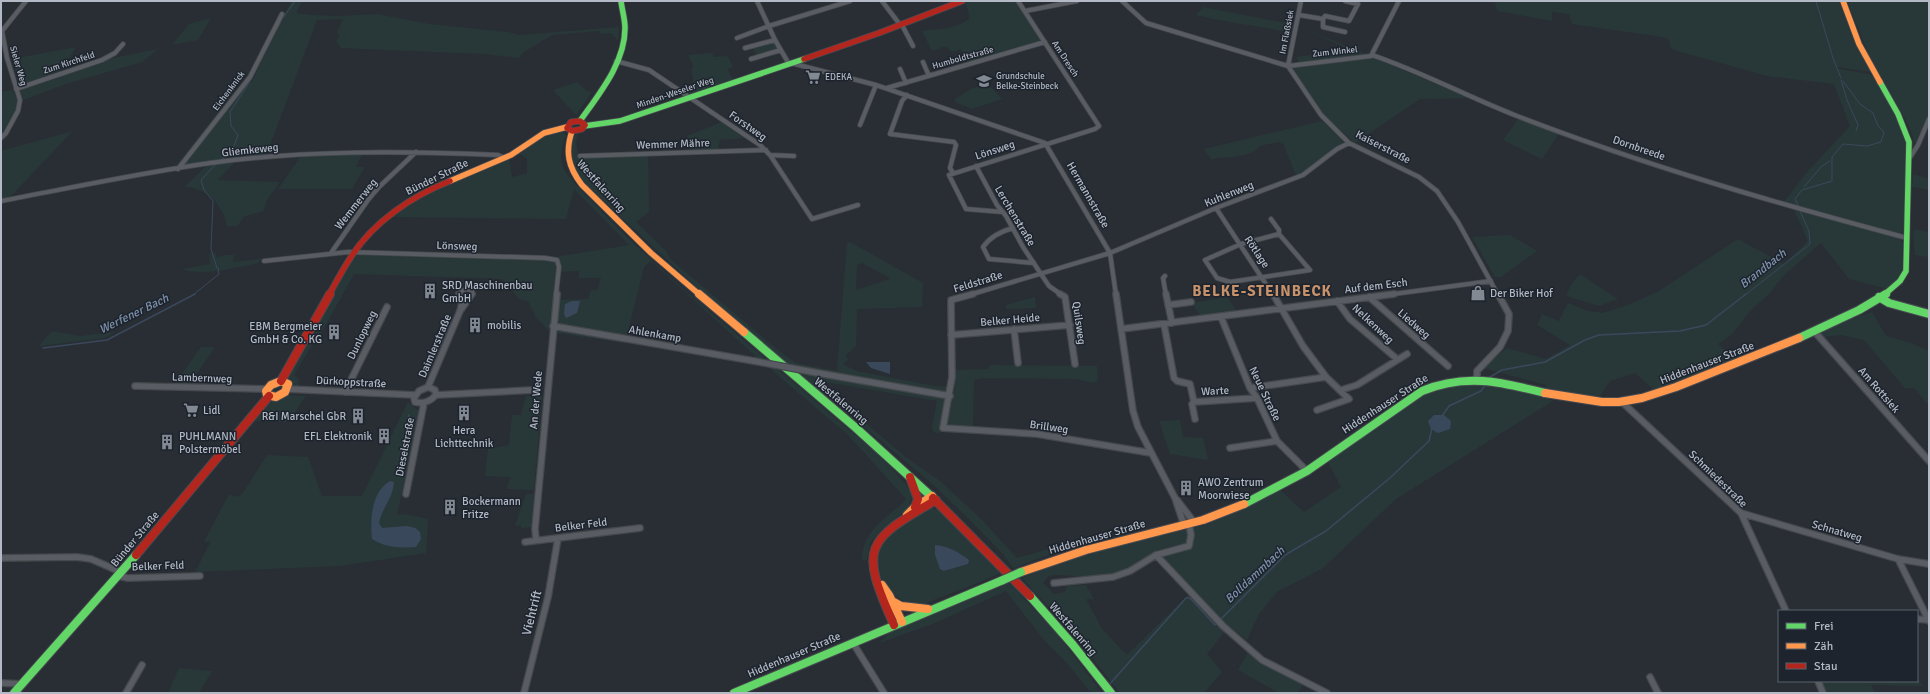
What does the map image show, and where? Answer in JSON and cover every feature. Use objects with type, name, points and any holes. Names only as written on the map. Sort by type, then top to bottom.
[{"type":"main road","points":[[582,124],[623,45],[625,32],[621,1]]},
{"type":"main road","name":"Minden-Weseler Weg","points":[[570,129],[580,130],[582,124],[620,121],[771,70],[962,1]]},
{"type":"main road","name":"Hiddenhauser Straße","points":[[734,693],[1021,572],[1082,551],[1189,523],[1232,510],[1259,498],[1306,470],[1427,388],[1447,380],[1492,380],[1576,399],[1599,402],[1622,402],[1648,396],[1769,351],[1814,331],[1882,296],[1900,282],[1906,274],[1909,142],[1904,126],[1874,74],[1859,44],[1843,1]]},
{"type":"main road","name":"Bünder Straße","points":[[281,381],[354,252],[372,230],[414,199],[457,177],[504,158],[540,134],[551,130],[570,129]]},
{"type":"main road","name":"Westfalenring","points":[[570,129],[566,145],[568,166],[594,196],[664,264],[910,475],[934,498],[1016,581],[1074,647],[1111,693]]},
{"type":"main road","points":[[1882,296],[1927,314]]},
{"type":"main road","points":[[281,381],[287,382],[287,389],[279,396],[269,396],[266,393],[267,389],[274,383],[281,381]]},
{"type":"main road","name":"Bünder Straße","points":[[14,693],[120,574],[269,396]]},
{"type":"main road","points":[[910,475],[918,499],[915,507]]},
{"type":"main road","points":[[900,522],[915,507],[934,498]]},
{"type":"main road","points":[[894,625],[872,558],[875,546],[884,535],[934,498]]},
{"type":"main road","points":[[878,580],[892,601],[902,622]]},
{"type":"main road","points":[[892,601],[901,606],[932,609]]},
{"type":"street","name":"Sieler Weg","points":[[1,138],[6,133],[18,111],[20,100],[6,58],[1,34],[5,25],[26,1]]},
{"type":"street","points":[[757,1],[775,40],[781,50],[792,62],[806,68],[834,73],[886,88],[1046,143]]},
{"type":"street","points":[[737,38],[768,26],[850,1]]},
{"type":"street","points":[[882,1],[900,23],[913,46]]},
{"type":"street","name":"Am Dresch","points":[[1018,1],[1099,126]]},
{"type":"street","points":[[1024,11],[1077,1]]},
{"type":"street","points":[[1122,1],[1146,23],[1288,66]]},
{"type":"street","name":"Im Flaßsiek","points":[[1288,66],[1301,1]]},
{"type":"street","points":[[1299,15],[1323,19],[1325,16],[1349,21],[1358,4],[1345,1]]},
{"type":"street","name":"Zum Winkel","points":[[1288,66],[1372,55],[1398,1]]},
{"type":"street","name":"Eichenknick","points":[[178,170],[250,77],[282,14]]},
{"type":"street","points":[[1323,19],[1323,26],[1345,32]]},
{"type":"street","points":[[745,48],[775,40]]},
{"type":"street","name":"Humboldtstraße","points":[[886,88],[1045,42]]},
{"type":"street","name":"Zum Kirchfeld","points":[[16,89],[102,60],[115,53],[123,44]]},
{"type":"street","points":[[751,59],[781,50]]},
{"type":"street","name":"Dornbreede","points":[[1372,55],[1512,114],[1655,164],[1805,212],[1907,238]]},
{"type":"street","name":"Forstweg","points":[[616,61],[649,70],[766,150],[812,219],[858,205]]},
{"type":"street","points":[[923,62],[928,76]]},
{"type":"street","name":"Kaiserstraße","points":[[1288,66],[1321,115],[1349,143],[1413,173],[1432,186],[1448,206],[1507,308],[1510,320],[1500,348],[1478,368],[1477,371],[1480,379]]},
{"type":"street","points":[[900,69],[906,83]]},
{"type":"street","points":[[860,125],[876,85]]},
{"type":"street","points":[[907,95],[902,101],[890,134],[955,143],[956,145],[950,168],[951,174],[966,209],[1003,212]]},
{"type":"street","points":[[1909,159],[1916,152],[1919,139],[1929,119]]},
{"type":"street","name":"Lönsweg","points":[[951,174],[1099,126]]},
{"type":"street","name":"Hermannstraße","points":[[1046,143],[1110,253],[1133,411],[1138,427],[1189,523]]},
{"type":"street","name":"Kuhlenweg","points":[[1110,253],[1216,208],[1307,173],[1333,152],[1349,143]]},
{"type":"street","name":"Wemmer Mähre","points":[[580,156],[766,150]]},
{"type":"street","name":"Gliemkeweg","points":[[1,201],[242,159],[301,154],[416,152],[498,155],[504,158]]},
{"type":"street","name":"Wemmerweg","points":[[331,253],[368,200],[379,187],[416,152]]},
{"type":"street","points":[[770,155],[794,156]]},
{"type":"street","name":"Lerchenstraße","points":[[976,166],[997,205],[1014,228],[1034,264],[1041,273]]},
{"type":"street","name":"Rötlage","points":[[1216,208],[1263,277],[1303,346],[1326,377],[1341,390]]},
{"type":"street","points":[[1271,219],[1279,230],[1278,234],[1310,270],[1230,282],[1220,281],[1205,260],[1241,244],[1278,234]]},
{"type":"street","points":[[1014,228],[1002,231],[985,244],[983,247],[989,259],[1034,264]]},
{"type":"street","name":"Lönsweg","points":[[264,261],[331,253],[354,252],[545,258],[557,260],[559,263]]},
{"type":"street","name":"Feldstraße","points":[[943,428],[950,396],[952,377],[951,300],[1110,253]]},
{"type":"street","name":"An der Wede","points":[[536,539],[535,529],[559,263]]},
{"type":"street","name":"Quilsweg","points":[[1041,273],[1049,286],[1065,297],[1075,364]]},
{"type":"street","points":[[1165,276],[1163,278],[1172,323]]},
{"type":"street","name":"Auf dem Esch","points":[[1120,329],[1491,281]]},
{"type":"street","name":"Liedweg","points":[[1369,297],[1448,366]]},
{"type":"street","name":"Nelkenweg","points":[[1337,301],[1350,319],[1397,359]]},
{"type":"street","points":[[1168,305],[1191,302]]},
{"type":"street","name":"Dunlopweg","points":[[345,392],[387,307]]},
{"type":"street","name":"Daimlerstraße","points":[[428,387],[460,311]]},
{"type":"street","name":"Neue Straße","points":[[1220,317],[1250,388],[1257,398],[1277,441],[1306,470]]},
{"type":"street","name":"Warte","points":[[1164,324],[1174,378],[1177,381],[1190,384],[1194,402],[1257,398]]},
{"type":"street","name":"Belker Heide","points":[[951,335],[1070,325]]},
{"type":"street","name":"Ahlenkamp","points":[[553,326],[950,396]]},
{"type":"street","points":[[1014,329],[1018,363]]},
{"type":"street","name":"Am Rottsiek","points":[[1814,331],[1929,461]]},
{"type":"street","points":[[1317,410],[1348,399],[1341,390],[1357,385],[1397,359],[1408,354]]},
{"type":"street","points":[[1250,388],[1294,383],[1326,377]]},
{"type":"street","name":"Lambernweg","points":[[136,386],[267,389]]},
{"type":"street","points":[[436,395],[435,390],[428,387],[419,390],[415,395],[415,402],[424,403],[430,401],[436,395],[532,390]]},
{"type":"street","name":"Dürkoppstraße","points":[[287,389],[415,395]]},
{"type":"street","points":[[1194,402],[1192,404],[1195,419]]},
{"type":"street","name":"Schmiedestraße","points":[[1622,402],[1741,513],[1786,610]]},
{"type":"street","name":"Dieselstraße","points":[[406,494],[424,403]]},
{"type":"street","name":"Brillweg","points":[[943,428],[1037,434],[1151,453]]},
{"type":"street","points":[[1230,448],[1277,441]]},
{"type":"street","name":"Hermannstraße","points":[[1175,498],[1189,523]]},
{"type":"street","name":"Schnatweg","points":[[1741,513],[1898,559],[1929,564]]},
{"type":"street","points":[[1054,583],[1073,580],[1101,579],[1121,575],[1156,555],[1169,550],[1186,548],[1191,544],[1193,538],[1189,523]]},
{"type":"street","name":"Belker Feld","points":[[525,542],[536,539],[558,538],[570,535],[640,528]]},
{"type":"street","name":"Viehtrift","points":[[524,693],[547,606],[556,562],[558,538]]},
{"type":"street","points":[[1156,555],[1221,623],[1262,660],[1327,693]]},
{"type":"street","name":"Belker Feld","points":[[1,558],[78,557],[90,559],[128,578],[200,576]]},
{"type":"street","points":[[1898,559],[1929,620]]},
{"type":"street","points":[[1918,619],[1929,620]]},
{"type":"street","points":[[853,643],[884,693]]},
{"type":"street","points":[[126,693],[142,665]]},
{"type":"street","points":[[1650,677],[1658,693]]},
{"type":"street","points":[[1818,682],[1823,693]]},
{"type":"street","points":[[1,683],[23,684]]},
{"type":"shaded area","points":[[292,1],[302,1],[296,13],[338,16],[377,14],[429,24],[508,32],[520,35],[619,27],[618,40],[611,33],[601,34],[599,31],[552,35],[524,52],[519,58],[484,54],[341,48],[336,41],[340,36],[337,33],[343,19],[317,20],[266,156],[236,157],[233,164],[217,180],[280,182],[267,200],[263,211],[243,217],[238,226],[227,226],[222,211],[213,199],[200,190],[184,187],[210,163],[173,169],[234,92],[245,82],[252,82],[279,23]]},
{"type":"shaded area","points":[[1016,1],[1041,41],[970,63],[960,49],[952,52],[946,46],[932,51],[922,31],[947,28],[965,22],[970,18],[965,2]]},
{"type":"shaded area","points":[[1494,1],[1841,1],[1857,46],[1871,72],[1837,67],[1839,69],[1869,74],[1874,77],[1902,127],[1907,143],[1903,231],[1899,234],[1783,203],[1808,171],[1850,126],[1834,84],[1767,76],[1674,50],[1671,48],[1669,40],[1663,37],[1572,24],[1569,14],[1552,12],[1552,21],[1498,11]]},
{"type":"shaded area","points":[[1847,1],[1929,1],[1929,114],[1915,144],[1909,126],[1870,58]]},
{"type":"shaded area","points":[[1203,7],[1295,25],[1293,33],[1196,15]]},
{"type":"shaded area","points":[[211,18],[198,40],[172,45],[189,24]]},
{"type":"shaded area","points":[[1299,27],[1369,55],[1300,63],[1296,57],[1351,50]]},
{"type":"shaded area","points":[[774,42],[778,49],[757,56],[753,48]]},
{"type":"shaded area","points":[[76,47],[60,73],[20,87],[12,59]]},
{"type":"shaded area","points":[[158,49],[142,62],[66,84],[23,100],[20,89],[22,88],[108,59]]},
{"type":"shaded area","points":[[712,53],[714,57],[728,56],[733,67],[727,69],[734,81],[690,95],[682,90],[694,84],[691,68],[694,67],[688,55]]},
{"type":"shaded area","points":[[1375,58],[1469,98],[1420,99],[1355,143],[1323,114],[1292,67]]},
{"type":"shaded area","points":[[577,82],[587,91],[592,92],[576,115],[553,90]]},
{"type":"shaded area","points":[[988,84],[1002,99],[972,109],[955,102],[955,99],[973,88]]},
{"type":"shaded area","points":[[12,90],[18,100],[17,112],[1,135],[1,92]]},
{"type":"shaded area","points":[[1519,118],[1560,132],[1542,159],[1503,140]]},
{"type":"shaded area","points":[[1322,121],[1341,139],[1342,143],[1308,171],[1296,175],[1283,144],[1278,142],[1260,146],[1251,153],[1244,155],[1211,159],[1204,149]]},
{"type":"shaded area","points":[[722,122],[744,138],[720,140],[717,152],[693,153],[687,136]]},
{"type":"shaded area","points":[[73,131],[9,198],[1,200],[1,151]]},
{"type":"shaded area","points":[[561,131],[566,135],[563,143],[561,159],[563,167],[576,185],[607,217],[660,268],[873,451],[906,484],[913,495],[907,510],[882,529],[870,543],[867,560],[862,561],[864,546],[867,539],[880,522],[906,499],[848,435],[762,362],[651,261],[644,267],[625,343],[551,332],[537,319],[528,301],[520,300],[502,279],[354,274],[318,339],[315,340],[294,375],[299,379],[299,386],[294,386],[288,379],[351,260],[356,254],[551,259],[629,245],[574,189],[566,219],[392,217],[435,191],[509,158],[512,177],[527,173],[527,159],[522,155],[519,155],[542,137]],"holes":[[[579,271],[579,278],[601,278],[597,290],[591,290],[588,299],[554,300],[557,272]]]},
{"type":"shaded area","points":[[578,134],[576,143],[578,157],[648,155],[649,212],[636,222],[666,251],[671,260],[777,349],[796,363],[837,371],[847,243],[850,242],[923,283],[922,307],[857,309],[856,346],[845,356],[848,359],[843,364],[856,371],[935,386],[950,387],[940,434],[934,432],[932,428],[937,401],[814,380],[907,458],[940,481],[981,519],[1017,558],[1102,534],[1105,538],[1062,550],[1013,568],[1004,555],[930,482],[701,291],[595,193],[575,172],[568,157],[570,142],[573,136]],"holes":[[[862,263],[890,279],[856,290],[857,265]]]},
{"type":"shaded area","points":[[362,154],[356,167],[365,167],[352,189],[278,189],[301,156]]},
{"type":"shaded area","points":[[1913,174],[1929,179],[1929,190],[1912,187]]},
{"type":"shaded area","points":[[1794,210],[1894,236],[1901,240],[1903,244],[1902,274],[1887,289],[1849,279],[1821,243],[1782,277],[1771,292],[1750,311],[1732,334],[1718,344],[1736,359],[1654,390],[1635,373],[1610,381],[1598,399],[1545,388],[1546,385],[1483,368],[1507,348],[1546,359],[1570,345],[1537,325],[1542,314],[1559,321],[1568,303],[1588,311],[1603,313],[1628,305],[1659,291],[1738,239],[1784,264],[1808,241]]},
{"type":"shaded area","points":[[1918,230],[1929,232],[1929,257],[1915,255],[1913,231]]},
{"type":"shaded area","points":[[1510,235],[1537,251],[1501,277],[1495,277],[1472,237]]},
{"type":"shaded area","points":[[215,252],[217,258],[225,255],[234,255],[233,262],[261,259],[258,263],[209,272],[182,269],[210,264],[209,254]]},
{"type":"shaded area","points":[[1580,274],[1618,299],[1599,306],[1566,296],[1572,283]]},
{"type":"shaded area","points":[[1035,297],[1036,308],[1006,309],[1006,305]]},
{"type":"shaded area","points":[[1227,297],[1236,310],[1235,311],[1200,316],[1192,303]]},
{"type":"shaded area","points":[[1872,312],[1886,336],[1911,343],[1929,351],[1929,406],[1914,388],[1905,388],[1864,340],[1841,335],[1824,337],[1820,333]]},
{"type":"shaded area","points":[[52,331],[80,336],[115,332],[105,338],[39,346]]},
{"type":"shaded area","points":[[201,347],[215,347],[189,385],[174,385]]},
{"type":"shaded area","points":[[990,365],[1097,366],[1098,380],[1094,383],[1076,379],[982,378],[974,380],[973,428],[952,426],[947,424],[955,389],[955,370],[989,369]]},
{"type":"shaded area","points":[[1461,382],[1502,385],[1507,389],[1535,394],[1553,401],[1396,499],[1323,568],[1277,592],[1259,614],[1247,640],[1229,626],[1207,654],[1222,672],[1204,693],[1120,693],[1076,638],[1022,578],[1068,558],[1206,525],[1253,505],[1280,490],[1304,512],[1341,487],[1327,460],[1425,392]],"holes":[[[1156,551],[1193,590],[1127,655],[1102,629],[1086,599],[1094,599],[1086,585],[1067,586],[1065,592],[1054,594],[1043,583],[1049,576],[1056,575],[1092,577],[1116,574],[1138,564]]]},
{"type":"shaded area","points":[[285,395],[306,396],[288,422],[253,421],[273,400]]},
{"type":"shaded area","points":[[526,396],[542,396],[534,490],[506,489],[511,477],[485,476],[488,449],[509,445],[512,415],[521,415]]},
{"type":"shaded area","points":[[408,402],[419,411],[397,515],[405,514],[428,519],[426,553],[340,566],[195,572],[211,541],[204,542],[229,494],[238,497],[243,493],[267,455],[308,457],[322,496],[362,496]]},
{"type":"shaded area","points":[[1180,420],[1183,437],[1203,438],[1208,460],[1170,454],[1159,421]]},
{"type":"shaded area","points":[[526,494],[534,494],[531,527],[521,528],[521,525],[515,526]]},
{"type":"shaded area","points":[[930,508],[938,509],[945,514],[1001,573],[919,605],[900,599],[885,584],[880,575],[877,564],[878,554],[882,545],[892,534],[904,524]],"holes":[[[935,545],[954,550],[968,564],[944,571]]]},
{"type":"shaded area","points":[[1008,581],[1058,635],[1102,693],[1091,693],[1066,662],[1044,640],[1006,591],[930,625],[879,643],[890,632]]},
{"type":"shaded area","points":[[1248,652],[1303,684],[1298,693],[1279,693],[1238,670]]},
{"type":"shaded area","points":[[179,668],[212,671],[199,693],[168,693]]},
{"type":"shaded area","points":[[1918,678],[1923,686],[1871,685],[1875,693],[1827,693],[1822,682],[1918,682]]},
{"type":"water","points":[[572,301],[580,301],[577,313],[566,318],[564,314],[565,304]]},
{"type":"water","points":[[866,362],[890,362],[890,374],[871,368]]},
{"type":"water","points":[[1434,415],[1444,415],[1451,421],[1450,429],[1438,433],[1431,429],[1428,421]]},
{"type":"water","points":[[390,481],[394,482],[392,493],[382,512],[379,523],[382,528],[407,526],[415,528],[420,532],[421,539],[416,547],[394,547],[372,539],[371,523],[375,499],[384,486]]},
{"type":"water","points":[[935,545],[949,548],[957,552],[969,560],[968,564],[944,571],[940,569],[935,555]]},
{"type":"waterway","name":"Werfener Bach","points":[[283,18],[295,1]]},
{"type":"waterway","name":"Brandbach","points":[[1816,1],[1833,58],[1841,78]]},
{"type":"waterway","name":"Werfener Bach","points":[[274,34],[280,24]]},
{"type":"waterway","name":"Werfener Bach","points":[[220,161],[234,146],[238,135],[231,126],[230,112],[251,80],[268,46]]},
{"type":"waterway","points":[[1841,80],[1847,100],[1858,125],[1856,131]]},
{"type":"waterway","name":"Brandbach","points":[[1799,207],[1795,199],[1802,190],[1832,181],[1832,157],[1843,144],[1867,146],[1881,142],[1884,132],[1878,126],[1873,113],[1860,104],[1843,81]]},
{"type":"waterway","points":[[1804,187],[1822,166],[1830,161]]},
{"type":"waterway","name":"Werfener Bach","points":[[217,163],[201,180],[204,190],[213,201],[211,249],[217,268]]},
{"type":"waterway","name":"Brandbach","points":[[1745,295],[1810,244],[1809,231],[1800,211]]},
{"type":"waterway","name":"Werfener Bach","points":[[193,295],[219,274],[218,268]]},
{"type":"waterway","name":"Werfener Bach","points":[[43,348],[107,340],[195,294]]},
{"type":"waterway","name":"Brandbach","points":[[1490,377],[1502,370],[1545,362],[1585,340],[1599,335],[1680,331],[1706,325],[1746,294]]},
{"type":"waterway","points":[[427,375],[450,323]]},
{"type":"waterway","name":"Brandbach","points":[[1442,416],[1449,406],[1481,391],[1486,384]]},
{"type":"waterway","points":[[401,453],[409,415]]},
{"type":"waterway","name":"Bolldammbach","points":[[1108,686],[1186,598],[1190,598],[1215,625],[1285,555],[1326,531],[1391,477],[1429,441],[1432,428]]},
{"type":"traffic: fast","points":[[580,121],[608,79],[620,55],[625,27],[621,1]]},
{"type":"traffic: fast","points":[[584,126],[620,121],[804,59]]},
{"type":"traffic: fast","points":[[1799,338],[1842,319],[1875,301],[1889,292],[1900,281],[1906,271],[1909,142],[1898,114],[1880,82]]},
{"type":"traffic: fast","points":[[1879,297],[1889,303],[1929,314]]},
{"type":"traffic: fast","points":[[744,332],[856,428],[933,498]]},
{"type":"traffic: fast","points":[[1244,504],[1307,471],[1422,391],[1437,385],[1453,381],[1483,380],[1545,393]]},
{"type":"traffic: fast","points":[[14,693],[136,555]]},
{"type":"traffic: fast","points":[[1003,580],[1021,572]]},
{"type":"traffic: fast","points":[[734,693],[1003,580]]},
{"type":"traffic: fast","points":[[1030,596],[1073,645],[1111,693]]},
{"type":"traffic: slow","points":[[1843,1],[1859,44],[1880,82]]},
{"type":"traffic: slow","points":[[450,181],[511,155],[544,133],[567,127]]},
{"type":"traffic: slow","points":[[572,131],[567,153],[568,160],[573,172],[582,185],[651,253],[744,332]]},
{"type":"traffic: slow","points":[[1545,393],[1602,402],[1619,402],[1642,398],[1676,387],[1799,338]]},
{"type":"traffic: slow","points":[[281,381],[288,384],[285,392],[276,397],[267,395],[266,391],[271,385],[281,381]]},
{"type":"traffic: slow","points":[[907,515],[915,507],[932,496]]},
{"type":"traffic: slow","points":[[1021,572],[1086,550],[1203,520],[1244,504]]},
{"type":"traffic: slow","points":[[882,585],[889,595],[902,622]]},
{"type":"traffic: slow","points":[[892,601],[901,606],[928,609]]},
{"type":"traffic: jam","points":[[804,59],[879,33],[962,1]]},
{"type":"traffic: jam","points":[[580,121],[585,125],[582,129],[572,131],[567,128],[571,122],[580,121]]},
{"type":"traffic: jam","points":[[281,381],[351,256],[372,230],[394,212],[435,187],[450,181]]},
{"type":"traffic: jam","points":[[136,555],[269,396]]},
{"type":"traffic: jam","points":[[910,477],[918,499],[915,507]]},
{"type":"traffic: jam","points":[[933,498],[1030,596]]},
{"type":"traffic: jam","points":[[894,625],[882,597],[875,575],[873,564],[875,546],[886,532],[911,514],[936,500]]},
{"type":"place","name":"EDEKA","points":[[813,77]]},
{"type":"place","name":"Grundschule Belke-Steinbeck","points":[[984,81]]},
{"type":"place","name":"SRD Maschinenbau GmbH","points":[[430,291]]},
{"type":"place","name":"Der Biker Hof","points":[[1478,293]]},
{"type":"place","name":"mobilis","points":[[475,325]]},
{"type":"place","name":"EBM Bergmeier GmbH & Co. KG","points":[[334,332]]},
{"type":"place","name":"Lidl","points":[[191,410]]},
{"type":"place","name":"Hera Lichttechnik","points":[[464,413]]},
{"type":"place","name":"R&I Marschel GbR","points":[[358,416]]},
{"type":"place","name":"EFL Elektronik","points":[[384,436]]},
{"type":"place","name":"PUHLMANN Polstermöbel","points":[[167,442]]},
{"type":"place","name":"AWO Zentrum Moorwiese","points":[[1186,488]]},
{"type":"place","name":"Bockermann Fritze","points":[[450,507]]},
{"type":"district","name":"BELKE-STEINBECK","points":[[1262,291]]}]
